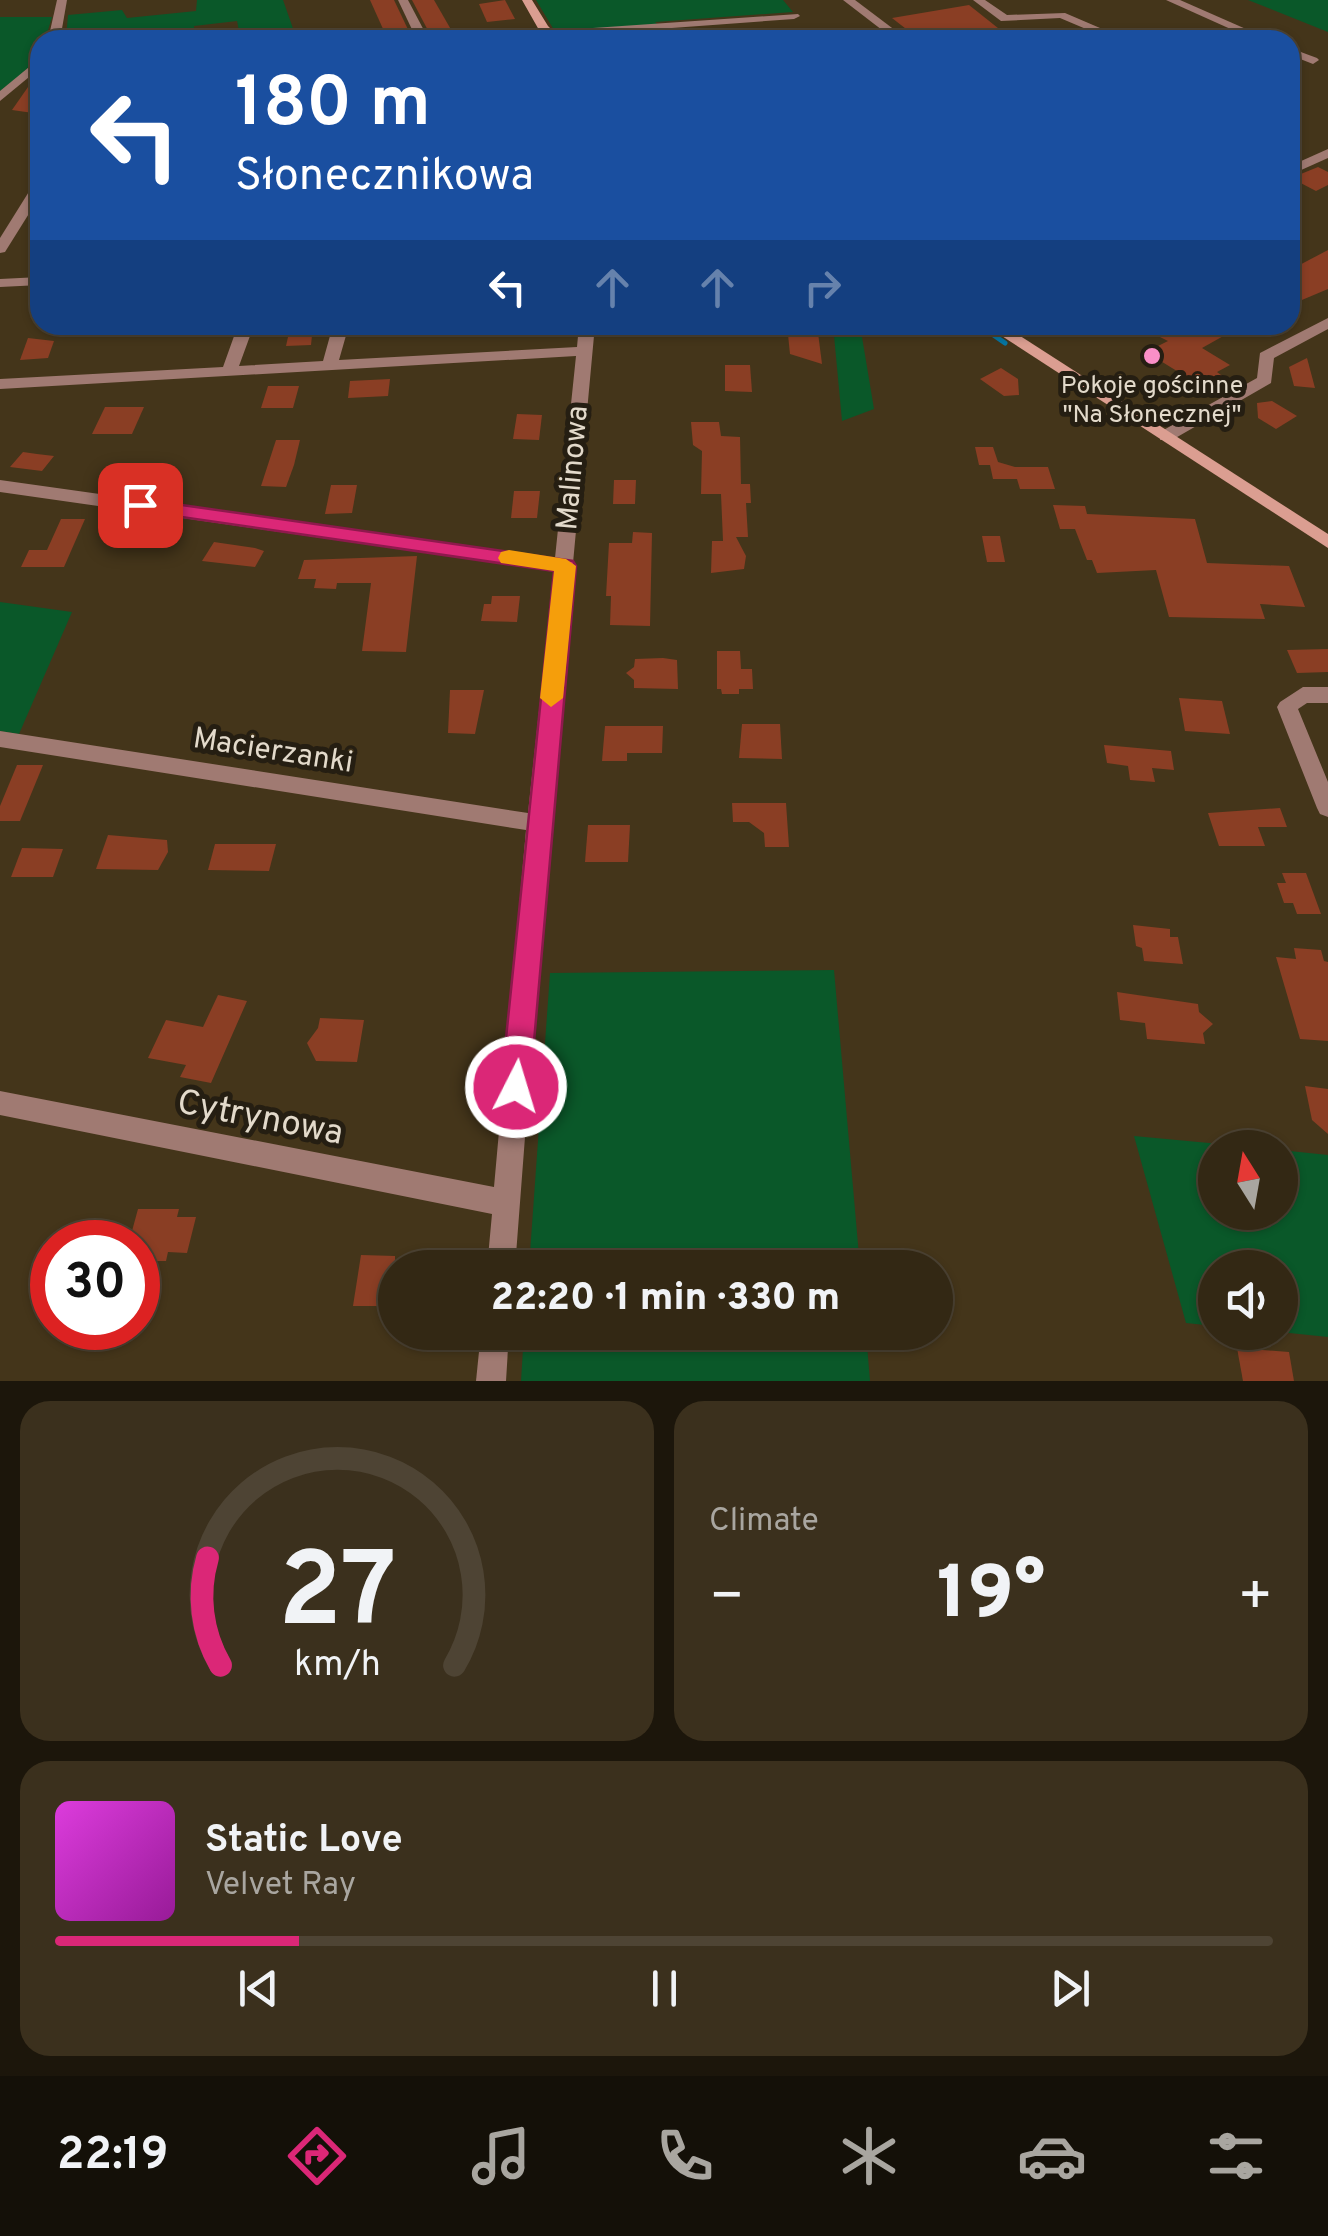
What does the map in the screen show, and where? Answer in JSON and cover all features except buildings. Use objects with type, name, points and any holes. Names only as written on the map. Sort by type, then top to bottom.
[{"type":"street","points":[[56,30],[62,0]]},
{"type":"street","points":[[403,0],[419,30]]},
{"type":"street","points":[[527,0],[547,30]]},
{"type":"street","points":[[848,0],[888,30]]},
{"type":"street","points":[[978,0],[1005,19],[1060,15],[1097,30]]},
{"type":"street","points":[[1172,0],[1242,30]]},
{"type":"street","points":[[633,30],[794,16]]},
{"type":"street","points":[[1300,54],[1313,60]]},
{"type":"street","points":[[0,97],[30,71]]},
{"type":"street","points":[[1300,166],[1328,153]]},
{"type":"street","points":[[0,248],[30,201]]},
{"type":"street","points":[[0,282],[30,280]]},
{"type":"street","points":[[1166,436],[1265,380],[1266,356],[1328,323]]},
{"type":"street","points":[[230,370],[242,335]]},
{"type":"street","points":[[330,365],[338,335]]},
{"type":"street","name":"Malinowa","points":[[502,1250],[538,823],[587,335]]},
{"type":"street","points":[[1008,335],[1328,542]]},
{"type":"street","points":[[0,384],[585,351]]},
{"type":"street","points":[[0,486],[566,566]]},
{"type":"street","points":[[1328,695],[1303,695],[1287,707],[1328,808]]},
{"type":"street","name":"Macierzanki","points":[[0,739],[538,823]]},
{"type":"street","name":"Cytrynowa","points":[[0,1102],[482,1200],[506,1201]]},
{"type":"street","points":[[492,1381],[495,1350]]},
{"type":"green space","points":[[197,0],[283,0],[294,30],[239,30],[237,21],[194,26],[195,30],[67,30],[68,15],[122,10],[127,18],[196,11]]},
{"type":"green space","points":[[536,0],[783,0],[793,12],[655,22],[663,30],[554,30]]},
{"type":"green space","points":[[1248,0],[1328,0],[1328,32]]},
{"type":"green space","points":[[0,17],[52,17],[48,30],[30,30],[30,65],[0,91]]},
{"type":"green space","points":[[834,335],[862,335],[874,409],[842,421]]},
{"type":"green space","points":[[0,602],[72,612],[19,734],[0,731]]},
{"type":"green space","points":[[834,970],[859,1250],[530,1250],[550,973]]},
{"type":"green space","points":[[1134,1136],[1198,1142],[1198,1230],[1298,1230],[1298,1152],[1328,1155],[1328,1337],[1298,1334],[1298,1250],[1198,1250],[1198,1324],[1186,1323]]},
{"type":"green space","points":[[523,1350],[867,1350],[870,1381],[521,1381]]},
{"type":"waterway","points":[[993,335],[1005,343]]},
{"type":"waterway","points":[[1065,382],[1073,387]]},
{"type":"slow traffic","points":[[509,558],[566,566],[551,698]]},
{"type":"place","name":"Pokoje gościnne \"Na Słonecznej\"","points":[[1152,356]]},
{"type":"route","points":[[140,505],[566,566],[538,823],[516,1087]]}]
